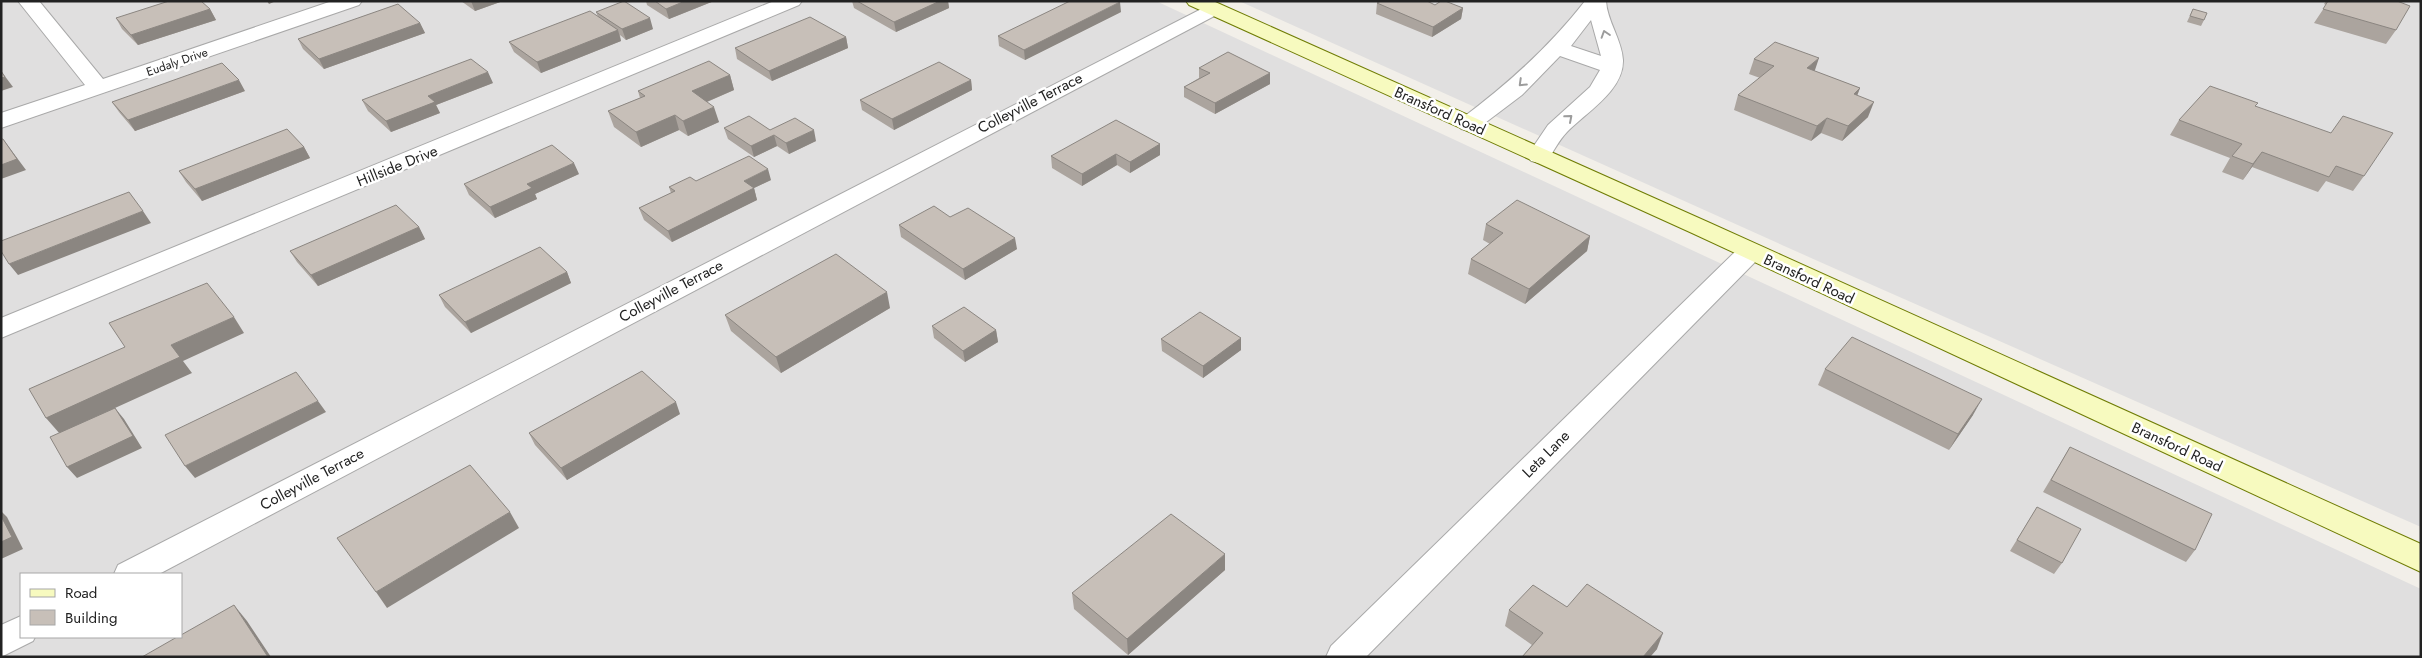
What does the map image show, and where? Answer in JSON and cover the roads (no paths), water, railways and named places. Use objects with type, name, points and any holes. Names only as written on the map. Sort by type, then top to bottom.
[{"type":"street","points":[[28,1],[99,88]]},
{"type":"street","name":"Eudaly Drive","points":[[1,121],[352,1]]},
{"type":"street","name":"Hillside Drive","points":[[1,329],[792,1]]},
{"type":"street","points":[[1469,124],[1514,90],[1568,38],[1595,2]]},
{"type":"street","points":[[1539,156],[1558,127],[1583,106],[1604,83],[1612,67],[1608,42],[1595,2]]},
{"type":"street","name":"Bransford Road","points":[[1204,5],[2421,559]]},
{"type":"street","name":"Colleyville Terrace","points":[[132,573],[1204,5]]},
{"type":"street","points":[[1557,48],[1612,67]]},
{"type":"street","name":"Leta Lane","points":[[1343,657],[1750,252]]},
{"type":"street","points":[[1,642],[20,632]]}]
